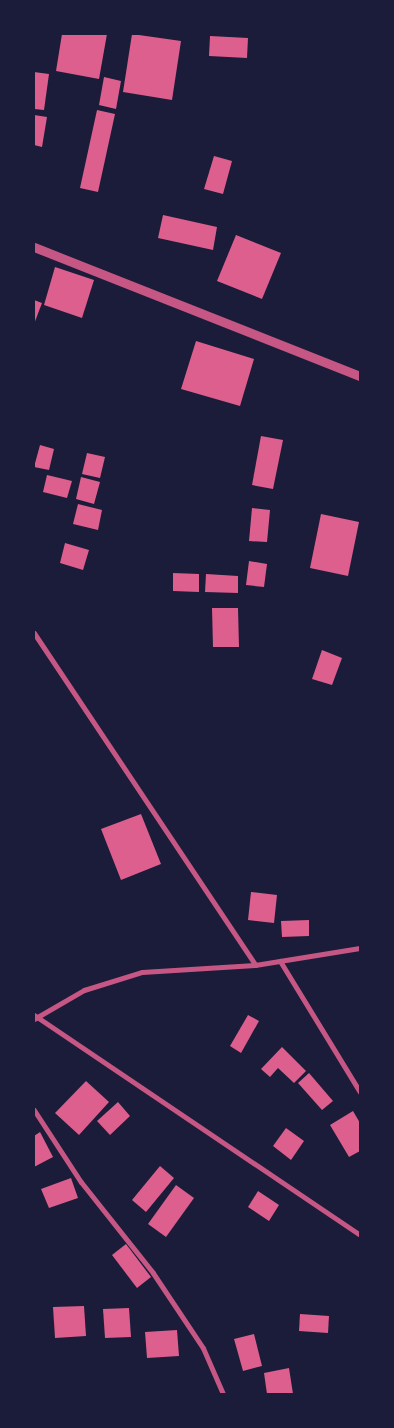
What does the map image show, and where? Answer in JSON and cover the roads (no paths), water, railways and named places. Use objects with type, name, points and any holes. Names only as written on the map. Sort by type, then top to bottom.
[{"type":"street","points":[[34,247],[360,376]]},
{"type":"street","points":[[34,632],[255,965]]},
{"type":"street","points":[[360,948],[255,965],[142,972],[84,990],[35,1017],[360,1235]]},
{"type":"street","points":[[280,961],[360,1092]]},
{"type":"street","points":[[34,1110],[81,1182],[153,1273],[203,1348],[224,1394]]}]
